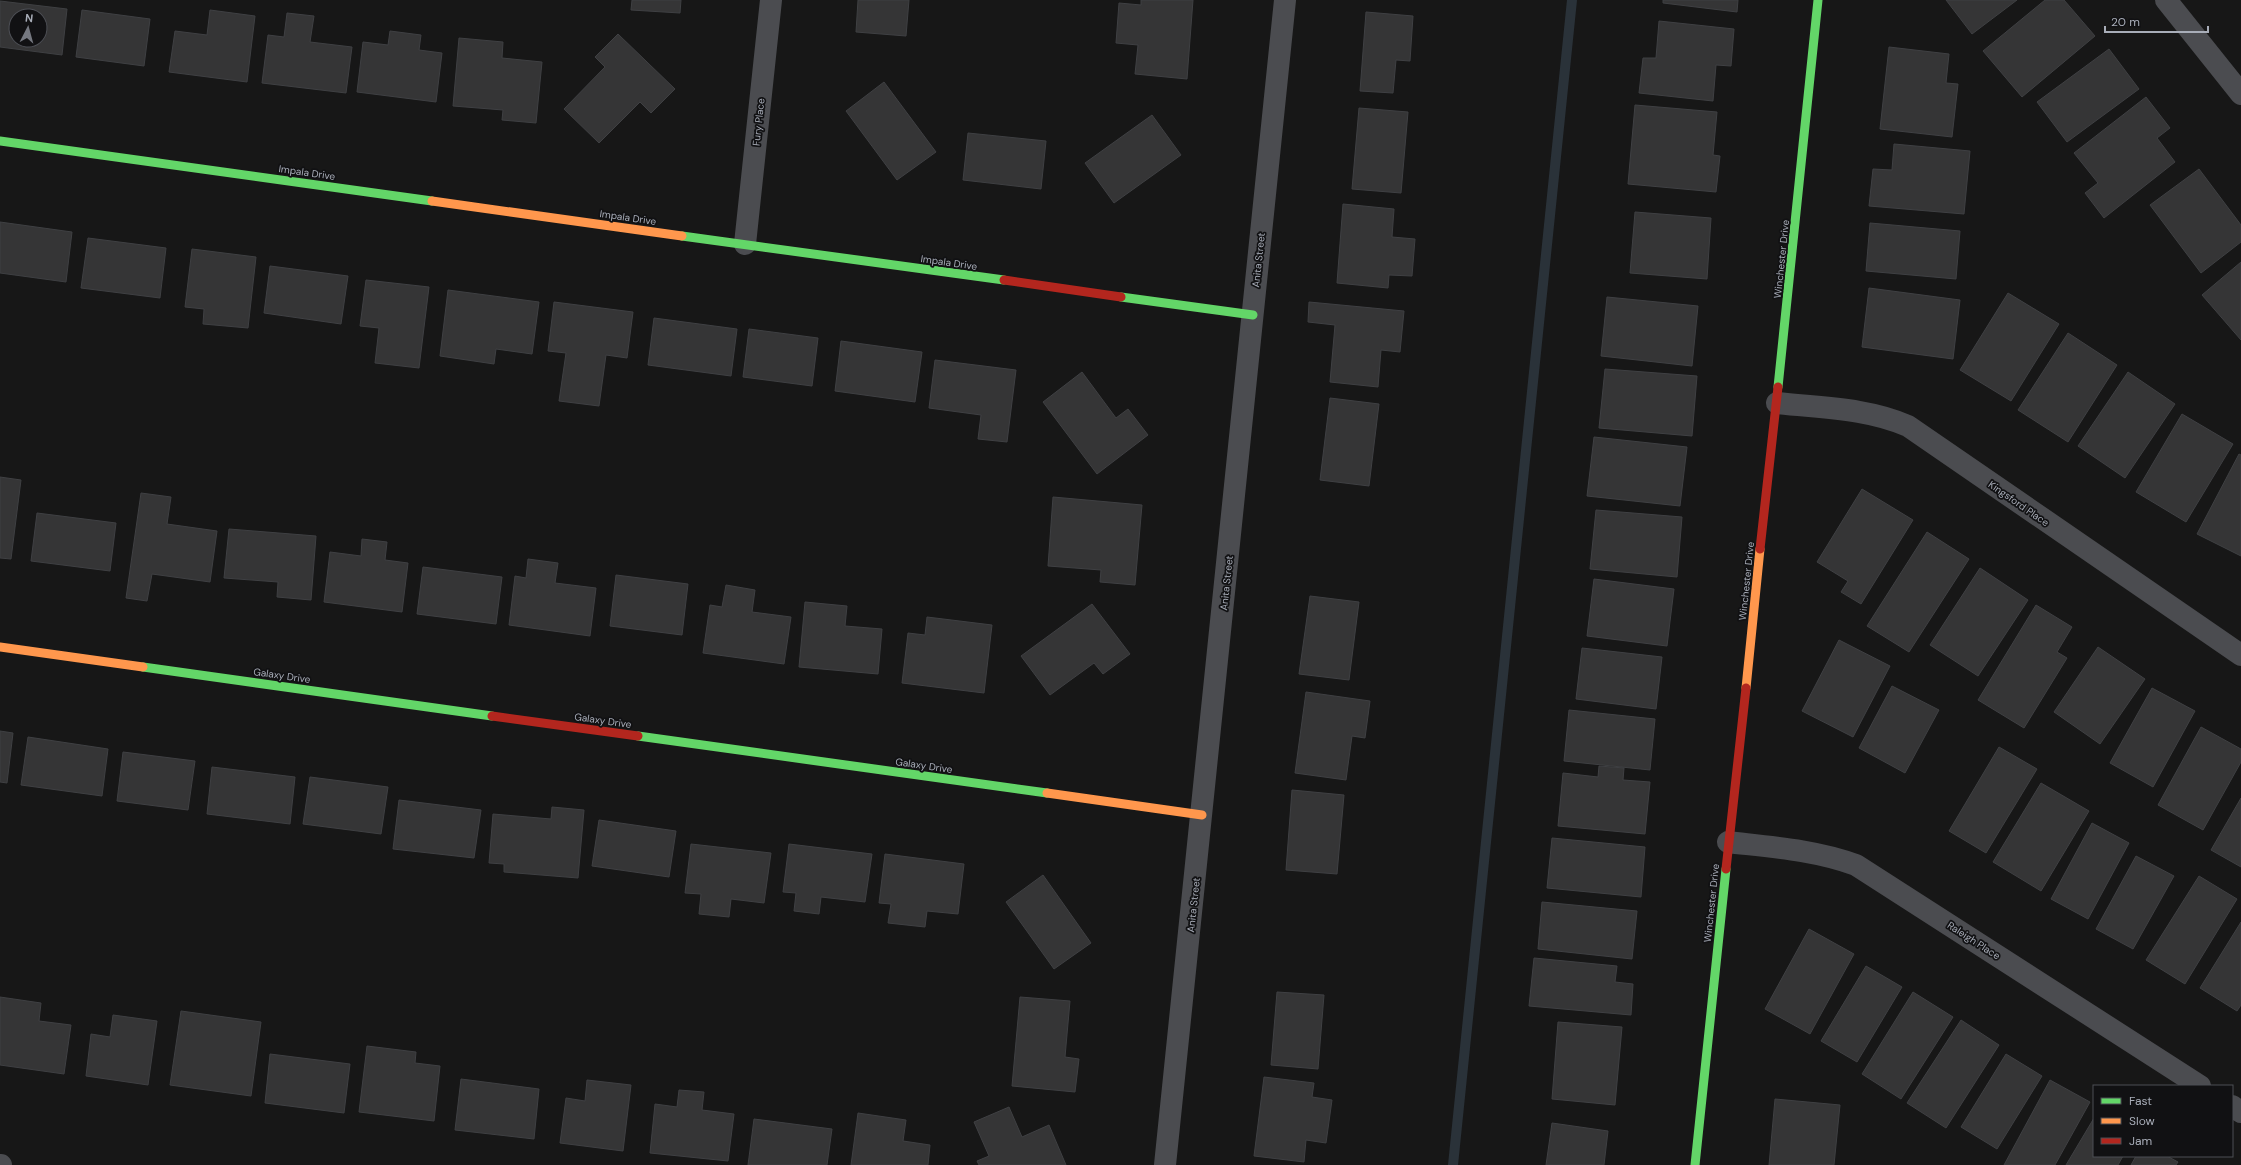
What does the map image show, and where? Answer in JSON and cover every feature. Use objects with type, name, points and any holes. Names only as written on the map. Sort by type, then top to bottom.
[{"type":"street","name":"Fury Place","points":[[745,244],[771,0]]},
{"type":"street","name":"Anita Street","points":[[1165,1165],[1285,0]]},
{"type":"street","name":"Winchester Drive","points":[[1695,1165],[1728,842],[1777,403],[1818,0]]},
{"type":"street","points":[[2166,0],[2241,94]]},
{"type":"street","name":"Impala Drive","points":[[0,141],[1253,316]]},
{"type":"street","name":"Kingsford Place","points":[[1777,403],[1861,412],[1888,417],[1908,426],[2241,655]]},
{"type":"street","name":"Galaxy Drive","points":[[0,647],[1202,815]]},
{"type":"street","name":"Raleigh Place","points":[[1728,842],[1803,851],[1835,857],[1856,864],[2198,1085]]},
{"type":"building","points":[[632,0],[681,0],[680,13],[631,10]]},
{"type":"building","points":[[858,0],[909,0],[906,36],[856,32]]},
{"type":"building","points":[[1141,0],[1193,0],[1187,79],[1135,74],[1138,45],[1116,43],[1119,3],[1141,5]]},
{"type":"building","points":[[1663,0],[1738,0],[1737,12],[1663,3]]},
{"type":"building","points":[[1946,0],[2017,0],[1972,34]]},
{"type":"building","points":[[2045,0],[2064,0],[2095,36],[2022,97],[1983,51]]},
{"type":"building","points":[[0,1],[67,9],[62,55],[0,47]]},
{"type":"building","points":[[82,10],[150,19],[144,66],[76,57]]},
{"type":"building","points":[[210,10],[255,16],[247,82],[169,72],[175,31],[207,35]]},
{"type":"building","points":[[1366,12],[1413,16],[1410,61],[1396,60],[1393,93],[1360,91]]},
{"type":"building","points":[[287,13],[314,16],[310,42],[352,47],[346,93],[262,83],[268,35],[284,37]]},
{"type":"building","points":[[1659,21],[1734,29],[1731,66],[1716,65],[1713,101],[1639,93],[1643,58],[1656,58]]},
{"type":"building","points":[[390,31],[421,35],[419,50],[442,53],[436,102],[357,92],[363,42],[388,45]]},
{"type":"building","points":[[618,34],[675,89],[651,113],[640,102],[599,143],[564,109],[605,67],[595,57]]},
{"type":"building","points":[[459,38],[503,42],[502,58],[542,62],[536,123],[502,120],[503,110],[453,106]]},
{"type":"building","points":[[1889,47],[1949,54],[1946,83],[1958,84],[1952,137],[1880,129]]},
{"type":"building","points":[[2109,49],[2139,89],[2067,142],[2037,102]]},
{"type":"building","points":[[884,82],[936,152],[897,180],[846,111]]},
{"type":"building","points":[[2146,97],[2170,128],[2157,138],[2175,162],[2104,218],[2085,193],[2098,183],[2074,153]]},
{"type":"building","points":[[1635,105],[1717,112],[1713,155],[1720,156],[1716,192],[1628,184]]},
{"type":"building","points":[[1359,108],[1408,112],[1401,193],[1352,189]]},
{"type":"building","points":[[1152,115],[1181,155],[1114,203],[1085,163]]},
{"type":"building","points":[[968,133],[1046,141],[1041,189],[963,180]]},
{"type":"building","points":[[1894,144],[1970,151],[1964,214],[1869,206],[1873,169],[1892,170]]},
{"type":"building","points":[[2199,169],[2241,225],[2241,242],[2201,273],[2150,205]]},
{"type":"building","points":[[1343,204],[1394,209],[1392,237],[1415,239],[1412,276],[1389,275],[1388,288],[1337,283]]},
{"type":"building","points":[[1635,212],[1711,218],[1707,279],[1630,273]]},
{"type":"building","points":[[0,222],[72,232],[66,282],[0,273]]},
{"type":"building","points":[[1870,223],[1960,231],[1956,279],[1866,271]]},
{"type":"building","points":[[88,238],[166,248],[160,298],[81,288]]},
{"type":"building","points":[[192,249],[256,257],[248,328],[203,324],[204,309],[185,307]]},
{"type":"building","points":[[2241,262],[2241,340],[2202,295]]},
{"type":"building","points":[[270,266],[348,276],[341,324],[264,313]]},
{"type":"building","points":[[366,280],[429,287],[419,368],[375,363],[379,328],[360,326]]},
{"type":"building","points":[[1869,288],[1960,300],[1953,359],[1862,347]]},
{"type":"building","points":[[448,290],[539,302],[532,354],[496,349],[494,364],[440,356]]},
{"type":"building","points":[[2008,293],[2059,324],[2011,401],[1960,370]]},
{"type":"building","points":[[1607,297],[1698,306],[1692,366],[1601,356]]},
{"type":"building","points":[[554,302],[633,312],[627,358],[606,355],[599,406],[559,401],[566,353],[548,351]]},
{"type":"building","points":[[1309,302],[1404,311],[1400,352],[1381,350],[1378,387],[1330,382],[1335,325],[1308,322]]},
{"type":"building","points":[[654,318],[737,329],[731,376],[648,365]]},
{"type":"building","points":[[749,329],[818,338],[812,386],[743,377]]},
{"type":"building","points":[[2068,333],[2117,365],[2068,442],[2018,410]]},
{"type":"building","points":[[841,341],[922,352],[915,402],[835,391]]},
{"type":"building","points":[[935,360],[1016,370],[1007,442],[978,439],[981,415],[929,408]]},
{"type":"building","points":[[1605,369],[1697,376],[1692,436],[1599,428]]},
{"type":"building","points":[[1082,372],[1116,418],[1128,409],[1148,435],[1097,474],[1043,402]]},
{"type":"building","points":[[2128,372],[2175,404],[2125,478],[2078,446]]},
{"type":"building","points":[[1330,398],[1379,404],[1369,486],[1320,480]]},
{"type":"building","points":[[2182,414],[2233,444],[2186,522],[2136,492]]},
{"type":"building","points":[[1594,437],[1687,447],[1680,506],[1587,496]]},
{"type":"building","points":[[2239,454],[2241,455],[2241,556],[2197,534]]},
{"type":"building","points":[[0,477],[21,480],[11,559],[0,558]]},
{"type":"building","points":[[1862,489],[1913,520],[1861,604],[1841,592],[1848,581],[1817,562]]},
{"type":"building","points":[[141,493],[171,497],[167,524],[217,531],[210,582],[152,574],[147,601],[126,598]]},
{"type":"building","points":[[1053,497],[1142,505],[1135,585],[1100,582],[1101,570],[1048,566]]},
{"type":"building","points":[[1596,510],[1682,517],[1677,577],[1590,569]]},
{"type":"building","points":[[37,513],[116,523],[110,571],[31,561]]},
{"type":"building","points":[[229,529],[316,536],[311,600],[277,597],[278,582],[224,578]]},
{"type":"building","points":[[1927,532],[1969,559],[1909,652],[1867,626]]},
{"type":"building","points":[[362,539],[387,542],[385,560],[408,563],[402,612],[324,602],[330,552],[361,556]]},
{"type":"building","points":[[528,559],[558,563],[555,583],[596,588],[590,636],[509,625],[515,576],[526,578]]},
{"type":"building","points":[[423,567],[502,577],[496,624],[417,614]]},
{"type":"building","points":[[1980,568],[2028,600],[1978,676],[1930,645]]},
{"type":"building","points":[[616,575],[688,584],[682,635],[610,626]]},
{"type":"building","points":[[1594,579],[1674,589],[1667,646],[1587,636]]},
{"type":"building","points":[[726,585],[755,590],[752,612],[791,617],[784,664],[703,653],[710,605],[722,607]]},
{"type":"building","points":[[1310,596],[1359,602],[1349,680],[1299,674]]},
{"type":"building","points":[[805,602],[847,606],[845,626],[882,629],[878,674],[799,667]]},
{"type":"building","points":[[1092,604],[1130,654],[1103,674],[1094,663],[1050,695],[1021,656]]},
{"type":"building","points":[[2036,605],[2072,627],[2057,652],[2067,658],[2024,728],[1978,700]]},
{"type":"building","points":[[927,617],[992,625],[984,693],[902,683],[908,633],[925,635]]},
{"type":"building","points":[[1839,640],[1890,666],[1853,737],[1802,711]]},
{"type":"building","points":[[2098,647],[2145,679],[2100,744],[2054,712]]},
{"type":"building","points":[[1582,648],[1662,657],[1656,709],[1576,699]]},
{"type":"building","points":[[1892,686],[1939,710],[1905,773],[1859,748]]},
{"type":"building","points":[[2152,688],[2195,711],[2153,787],[2110,763]]},
{"type":"building","points":[[1306,692],[1370,701],[1365,738],[1352,736],[1346,780],[1295,773]]},
{"type":"building","points":[[1569,710],[1655,719],[1650,770],[1564,761]]},
{"type":"building","points":[[2201,727],[2241,749],[2241,762],[2203,830],[2158,805]]},
{"type":"building","points":[[0,731],[13,733],[7,783],[0,782]]},
{"type":"building","points":[[28,737],[108,749],[102,796],[21,785]]},
{"type":"building","points":[[1999,747],[2037,769],[1986,853],[1949,831]]},
{"type":"building","points":[[123,752],[195,761],[188,810],[117,801]]},
{"type":"building","points":[[1599,766],[1624,768],[1623,780],[1650,782],[1645,834],[1558,826],[1563,773],[1598,777]]},
{"type":"building","points":[[212,767],[295,777],[290,824],[207,814]]},
{"type":"building","points":[[310,777],[388,787],[381,834],[303,824]]},
{"type":"building","points":[[2041,783],[2089,811],[2041,891],[1993,862]]},
{"type":"building","points":[[1292,790],[1344,795],[1337,874],[1286,870]]},
{"type":"building","points":[[2241,798],[2241,867],[2211,850]]},
{"type":"building","points":[[399,800],[481,810],[474,858],[393,849]]},
{"type":"building","points":[[552,807],[584,810],[578,878],[504,872],[504,864],[489,863],[493,814],[551,819]]},
{"type":"building","points":[[599,820],[676,831],[669,877],[592,866]]},
{"type":"building","points":[[2092,823],[2129,843],[2088,919],[2051,899]]},
{"type":"building","points":[[1552,838],[1645,847],[1641,897],[1547,888]]},
{"type":"building","points":[[691,844],[771,853],[764,903],[731,899],[729,917],[699,914],[701,894],[685,893]]},
{"type":"building","points":[[789,844],[872,854],[865,902],[821,897],[819,914],[794,911],[796,893],[783,892]]},
{"type":"building","points":[[885,854],[964,864],[958,914],[927,911],[925,927],[888,923],[891,904],[879,903]]},
{"type":"building","points":[[2136,856],[2174,876],[2133,949],[2096,929]]},
{"type":"building","points":[[1043,875],[1091,943],[1054,969],[1006,902]]},
{"type":"building","points":[[2199,876],[2237,899],[2185,984],[2146,960]]},
{"type":"building","points":[[1542,902],[1637,911],[1632,959],[1538,949]]},
{"type":"building","points":[[2241,922],[2241,1005],[2237,1011],[2200,988]]},
{"type":"building","points":[[1809,929],[1854,954],[1810,1034],[1765,1009]]},
{"type":"building","points":[[1534,958],[1617,966],[1615,982],[1633,984],[1631,1015],[1529,1006]]},
{"type":"building","points":[[1866,966],[1902,987],[1857,1062],[1821,1041]]},
{"type":"building","points":[[1277,992],[1324,995],[1318,1069],[1271,1065]]},
{"type":"building","points":[[1913,992],[1953,1017],[1901,1099],[1862,1074]]},
{"type":"building","points":[[0,997],[41,1003],[39,1021],[71,1025],[64,1074],[0,1065]]},
{"type":"building","points":[[1020,997],[1070,1001],[1065,1057],[1079,1059],[1075,1092],[1012,1086]]},
{"type":"building","points":[[181,1011],[261,1022],[251,1096],[170,1085]]},
{"type":"building","points":[[113,1015],[157,1021],[148,1085],[86,1076],[91,1034],[110,1037]]},
{"type":"building","points":[[1961,1020],[1999,1045],[1946,1128],[1907,1103]]},
{"type":"building","points":[[1558,1022],[1622,1027],[1615,1105],[1552,1099]]},
{"type":"building","points":[[367,1046],[416,1052],[415,1063],[440,1066],[434,1121],[359,1112]]},
{"type":"building","points":[[270,1054],[350,1064],[344,1113],[265,1103]]},
{"type":"building","points":[[2006,1054],[2042,1076],[1997,1149],[1961,1127]]},
{"type":"building","points":[[1264,1077],[1314,1083],[1312,1097],[1332,1100],[1326,1143],[1306,1140],[1304,1162],[1254,1156]]},
{"type":"building","points":[[461,1079],[539,1089],[534,1139],[455,1130]]},
{"type":"building","points":[[587,1080],[631,1085],[623,1151],[560,1143],[566,1098],[585,1101]]},
{"type":"building","points":[[2050,1080],[2090,1102],[2055,1165],[2004,1165]]},
{"type":"building","points":[[679,1090],[704,1092],[702,1110],[734,1114],[728,1161],[650,1153],[655,1104],[677,1107]]},
{"type":"building","points":[[1775,1099],[1840,1105],[1834,1165],[1769,1165]]},
{"type":"building","points":[[1009,1107],[1022,1137],[1049,1125],[1066,1165],[979,1165],[977,1161],[989,1156],[974,1122]]},
{"type":"building","points":[[858,1113],[906,1120],[903,1141],[930,1145],[928,1165],[851,1165]]},
{"type":"building","points":[[754,1119],[832,1129],[827,1165],[748,1165]]},
{"type":"building","points":[[2093,1120],[2093,1157],[2122,1157],[2118,1165],[2066,1165]]},
{"type":"building","points":[[1552,1123],[1608,1131],[1604,1165],[1546,1165]]},
{"type":"building","points":[[2135,1157],[2169,1157],[2178,1162],[2176,1165],[2131,1165]]},
{"type":"waterway","points":[[1453,1165],[1572,0]]},
{"type":"traffic: fast","points":[[1778,387],[1818,0]]},
{"type":"traffic: fast","points":[[0,141],[432,201]]},
{"type":"traffic: fast","points":[[682,236],[1004,280]]},
{"type":"traffic: fast","points":[[1121,297],[1253,315]]},
{"type":"traffic: fast","points":[[143,667],[492,716]]},
{"type":"traffic: fast","points":[[638,736],[1047,793]]},
{"type":"traffic: fast","points":[[1695,1165],[1726,869]]},
{"type":"traffic: slow","points":[[432,201],[682,236]]},
{"type":"traffic: slow","points":[[1746,688],[1760,549]]},
{"type":"traffic: slow","points":[[0,647],[143,667]]},
{"type":"traffic: slow","points":[[1047,793],[1202,815]]},
{"type":"traffic: jam","points":[[1004,280],[1121,297]]},
{"type":"traffic: jam","points":[[1760,549],[1778,387]]},
{"type":"traffic: jam","points":[[1726,869],[1746,688]]},
{"type":"traffic: jam","points":[[492,716],[638,736]]}]
